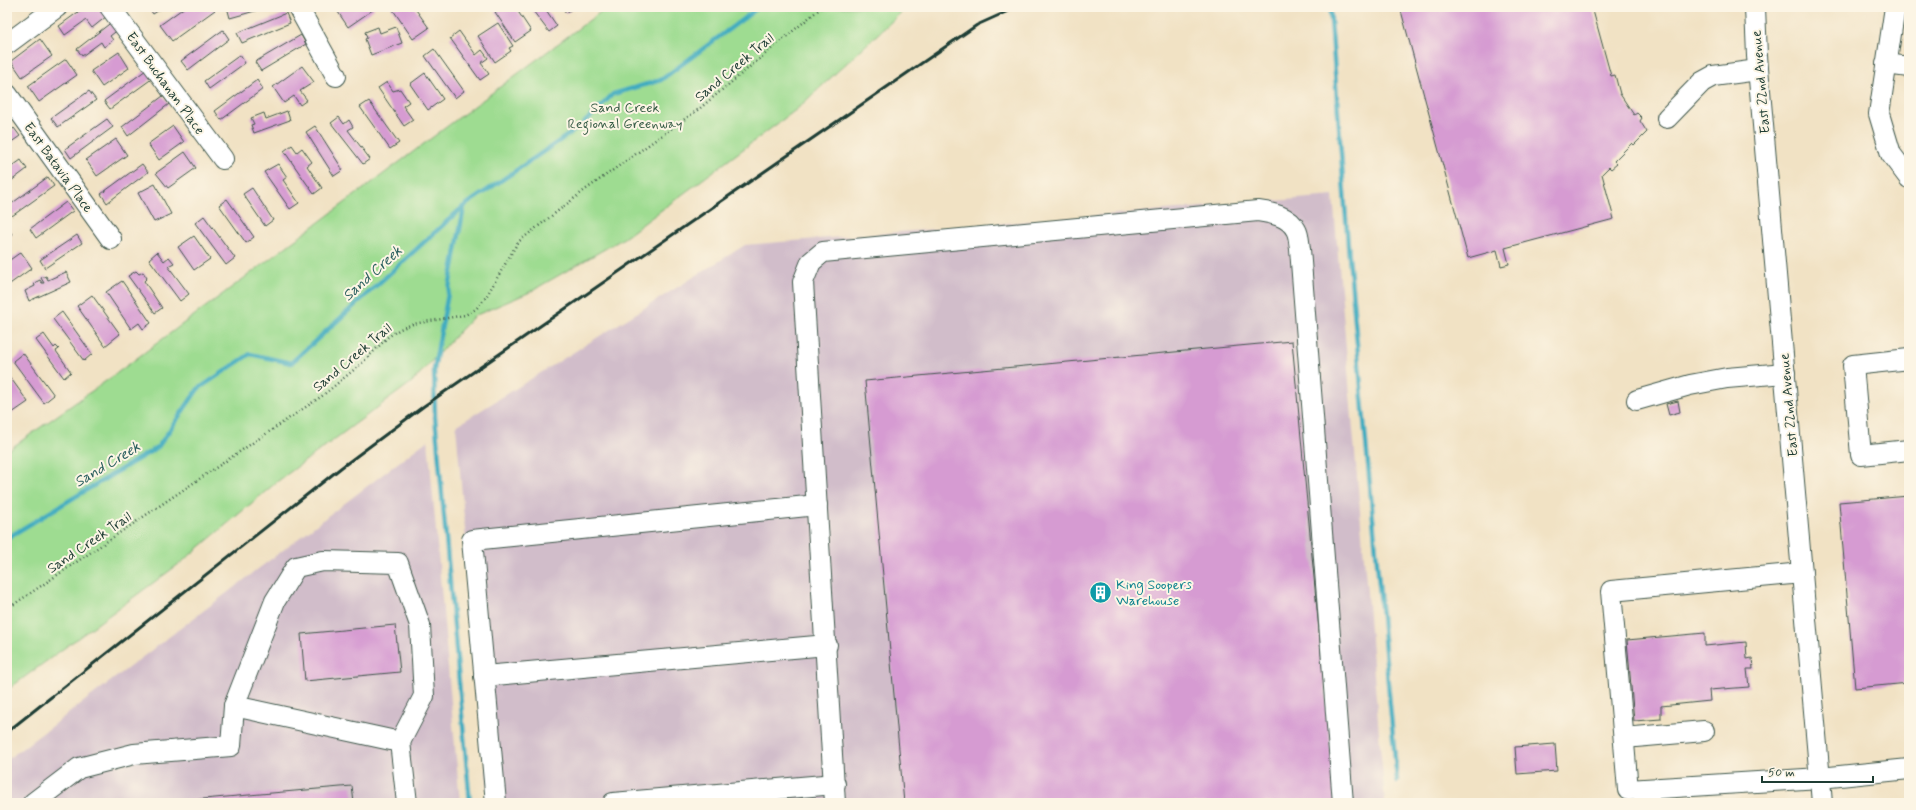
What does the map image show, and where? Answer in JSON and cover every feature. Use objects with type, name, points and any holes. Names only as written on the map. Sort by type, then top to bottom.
[{"type":"street","points":[[7,44],[57,7]]},
{"type":"street","name":"East Buchanan Place","points":[[110,7],[223,159]]},
{"type":"street","points":[[298,7],[336,76]]},
{"type":"street","name":"East 22nd Avenue","points":[[1755,7],[1758,70],[1822,803]]},
{"type":"street","points":[[1895,7],[1878,114],[1891,154],[1909,178]]},
{"type":"street","points":[[1886,64],[1909,68]]},
{"type":"street","points":[[1667,118],[1702,82],[1713,76],[1758,70]]},
{"type":"street","name":"East Batavia Place","points":[[7,94],[111,239]]},
{"type":"street","points":[[835,803],[827,645],[803,282],[811,262],[823,252],[1258,211],[1275,213],[1287,220],[1296,230],[1300,249],[1343,803]]},
{"type":"street","points":[[1909,359],[1853,365],[1861,455],[1909,450]]},
{"type":"street","points":[[1637,400],[1705,382],[1728,378],[1785,373]]},
{"type":"street","points":[[496,803],[472,540],[817,505]]},
{"type":"street","points":[[33,803],[79,768],[134,754],[231,746],[234,706],[275,601],[296,568],[323,562],[398,563],[420,625],[424,696],[400,742],[407,803]]},
{"type":"street","points":[[1802,573],[1611,591],[1628,790],[1820,778],[1909,769]]},
{"type":"street","points":[[484,676],[827,645]]},
{"type":"street","points":[[234,706],[400,742]]},
{"type":"street","points":[[1624,738],[1704,731]]},
{"type":"street","points":[[613,803],[835,784]]},
{"type":"path","name":"Sand Creek Trail","points":[[7,609],[322,396],[361,364],[394,332],[406,326],[458,317],[471,313],[480,305],[518,242],[585,190],[698,109],[822,7]]},
{"type":"shaded area","points":[[1333,196],[1385,803],[489,803],[456,426],[745,245]]},
{"type":"shaded area","points":[[428,440],[460,803],[7,803],[7,760]]},
{"type":"green space","name":"Sand Creek Regional Greenway","points":[[607,7],[907,7],[797,109],[624,238],[528,293],[474,316],[412,382],[278,481],[183,561],[7,690],[7,451],[113,376]]},
{"type":"building","points":[[85,7],[101,7],[107,16],[92,28],[86,20],[65,35],[59,26]]},
{"type":"building","points":[[148,7],[164,7],[153,14]]},
{"type":"building","points":[[185,7],[213,7],[215,10],[172,41],[160,25]]},
{"type":"building","points":[[227,7],[269,7],[230,18]]},
{"type":"building","points":[[339,7],[373,7],[374,9],[348,27],[336,9]]},
{"type":"building","points":[[391,7],[414,7],[429,28],[413,39]]},
{"type":"building","points":[[503,7],[515,7],[531,31],[515,42],[495,12]]},
{"type":"building","points":[[530,7],[544,7],[557,26],[549,32]]},
{"type":"building","points":[[562,7],[575,7],[566,13]]},
{"type":"building","points":[[1400,7],[1592,7],[1611,76],[1615,75],[1620,94],[1634,115],[1637,113],[1642,118],[1640,121],[1647,132],[1634,145],[1632,143],[1614,161],[1617,164],[1611,169],[1609,167],[1602,174],[1614,219],[1505,248],[1509,264],[1501,266],[1497,250],[1468,258]]},
{"type":"building","points":[[286,13],[290,23],[242,43],[237,33]]},
{"type":"building","points":[[113,21],[119,29],[110,36],[113,40],[104,47],[101,42],[82,56],[77,49]]},
{"type":"building","points":[[498,23],[513,46],[509,48],[511,51],[495,62],[478,36]]},
{"type":"building","points":[[378,27],[380,33],[396,27],[402,43],[371,55],[365,39],[367,38],[365,32]]},
{"type":"building","points":[[223,30],[229,39],[188,70],[181,61]]},
{"type":"building","points":[[459,31],[476,55],[482,50],[488,58],[481,63],[489,74],[480,80],[450,38]]},
{"type":"building","points":[[301,35],[306,44],[261,71],[255,62]]},
{"type":"building","points":[[40,39],[52,56],[22,77],[11,61]]},
{"type":"building","points":[[434,49],[464,91],[455,98],[425,56]]},
{"type":"building","points":[[119,52],[129,68],[102,87],[91,71]]},
{"type":"building","points":[[240,55],[245,63],[209,89],[204,81]]},
{"type":"building","points":[[66,59],[77,75],[39,102],[28,86]]},
{"type":"building","points":[[302,66],[314,82],[300,91],[307,100],[300,105],[294,96],[284,103],[273,87]]},
{"type":"building","points":[[146,70],[153,78],[110,109],[104,101]]},
{"type":"building","points":[[425,73],[443,99],[428,110],[410,84]]},
{"type":"building","points":[[257,80],[263,89],[221,120],[215,111]]},
{"type":"building","points":[[387,82],[393,91],[400,89],[409,102],[403,106],[413,120],[404,126],[378,88]]},
{"type":"building","points":[[89,91],[96,100],[58,127],[51,118]]},
{"type":"building","points":[[163,96],[169,104],[128,136],[122,127]]},
{"type":"building","points":[[369,101],[399,143],[390,149],[360,107]]},
{"type":"building","points":[[287,111],[290,120],[254,133],[251,125],[254,124],[251,118],[264,113],[266,119]]},
{"type":"building","points":[[339,117],[344,124],[349,120],[353,127],[348,130],[370,159],[363,164],[331,123]]},
{"type":"building","points":[[107,119],[113,127],[71,158],[65,149]]},
{"type":"building","points":[[173,126],[184,142],[159,160],[148,144]]},
{"type":"building","points":[[315,126],[343,170],[334,176],[306,132]]},
{"type":"building","points":[[14,128],[20,136],[7,145],[7,134]]},
{"type":"building","points":[[116,139],[127,155],[97,176],[86,160]]},
{"type":"building","points":[[292,145],[297,152],[302,148],[312,162],[307,166],[322,188],[314,194],[284,151]]},
{"type":"building","points":[[185,152],[196,168],[168,188],[156,173]]},
{"type":"building","points":[[21,160],[27,169],[7,184],[7,170]]},
{"type":"building","points":[[142,164],[148,172],[107,203],[101,194]]},
{"type":"building","points":[[278,164],[287,177],[283,180],[299,203],[290,209],[264,172]]},
{"type":"building","points":[[48,177],[54,186],[12,216],[7,207]]},
{"type":"building","points":[[155,184],[171,214],[154,222],[138,193]]},
{"type":"building","points":[[252,188],[273,220],[265,226],[243,194]]},
{"type":"building","points":[[227,199],[254,237],[246,243],[219,205]]},
{"type":"building","points":[[66,202],[73,211],[36,238],[30,229]]},
{"type":"building","points":[[204,216],[235,258],[226,265],[195,223]]},
{"type":"building","points":[[7,228],[12,234],[7,237]]},
{"type":"building","points":[[77,235],[82,243],[45,268],[40,260]]},
{"type":"building","points":[[194,236],[210,259],[194,270],[178,247]]},
{"type":"building","points":[[21,252],[32,268],[7,286],[7,262]]},
{"type":"building","points":[[157,252],[164,261],[169,257],[174,263],[168,266],[189,294],[180,301],[149,259]]},
{"type":"building","points":[[136,271],[139,274],[143,272],[147,278],[144,281],[162,308],[155,313],[128,276]]},
{"type":"building","points":[[66,272],[71,282],[29,301],[25,291],[35,286],[34,283],[40,280],[44,283],[41,278],[46,276],[48,280]]},
{"type":"building","points":[[122,281],[151,323],[143,329],[139,323],[131,329],[106,292]]},
{"type":"building","points":[[92,295],[120,334],[105,346],[77,306]]},
{"type":"building","points":[[62,312],[92,354],[84,361],[53,319]]},
{"type":"building","points":[[44,334],[54,348],[56,346],[59,349],[56,351],[71,372],[64,378],[36,340]]},
{"type":"building","name":"King Soopers Warehouse","points":[[1292,341],[1335,803],[904,803],[865,381]]},
{"type":"building","points":[[23,353],[54,395],[44,403],[13,361]]},
{"type":"building","points":[[7,373],[28,402],[12,413],[7,406]]},
{"type":"building","points":[[1678,401],[1680,412],[1669,415],[1666,404]]},
{"type":"building","points":[[1909,496],[1909,683],[1855,688],[1839,502]]},
{"type":"building","points":[[395,625],[400,672],[305,681],[301,634]]},
{"type":"building","points":[[1705,633],[1705,646],[1746,642],[1747,659],[1752,658],[1753,669],[1747,669],[1749,687],[1709,690],[1710,701],[1661,706],[1661,719],[1634,721],[1627,640]]},
{"type":"building","points":[[1555,744],[1557,771],[1517,774],[1515,747]]},
{"type":"building","points":[[352,786],[354,803],[169,803],[169,802]]},
{"type":"waterway","name":"Sand Creek","points":[[7,538],[158,447],[198,389],[250,354],[291,363],[464,206],[581,126],[613,94],[661,80],[759,7]]},
{"type":"waterway","points":[[1330,7],[1348,245],[1397,781]]},
{"type":"waterway","points":[[464,207],[434,369],[435,417],[470,803]]},
{"type":"railway","points":[[7,732],[342,467],[424,406],[977,25],[1017,7]]},
{"type":"place","name":"King Soopers Warehouse","points":[[1100,592]]}]
